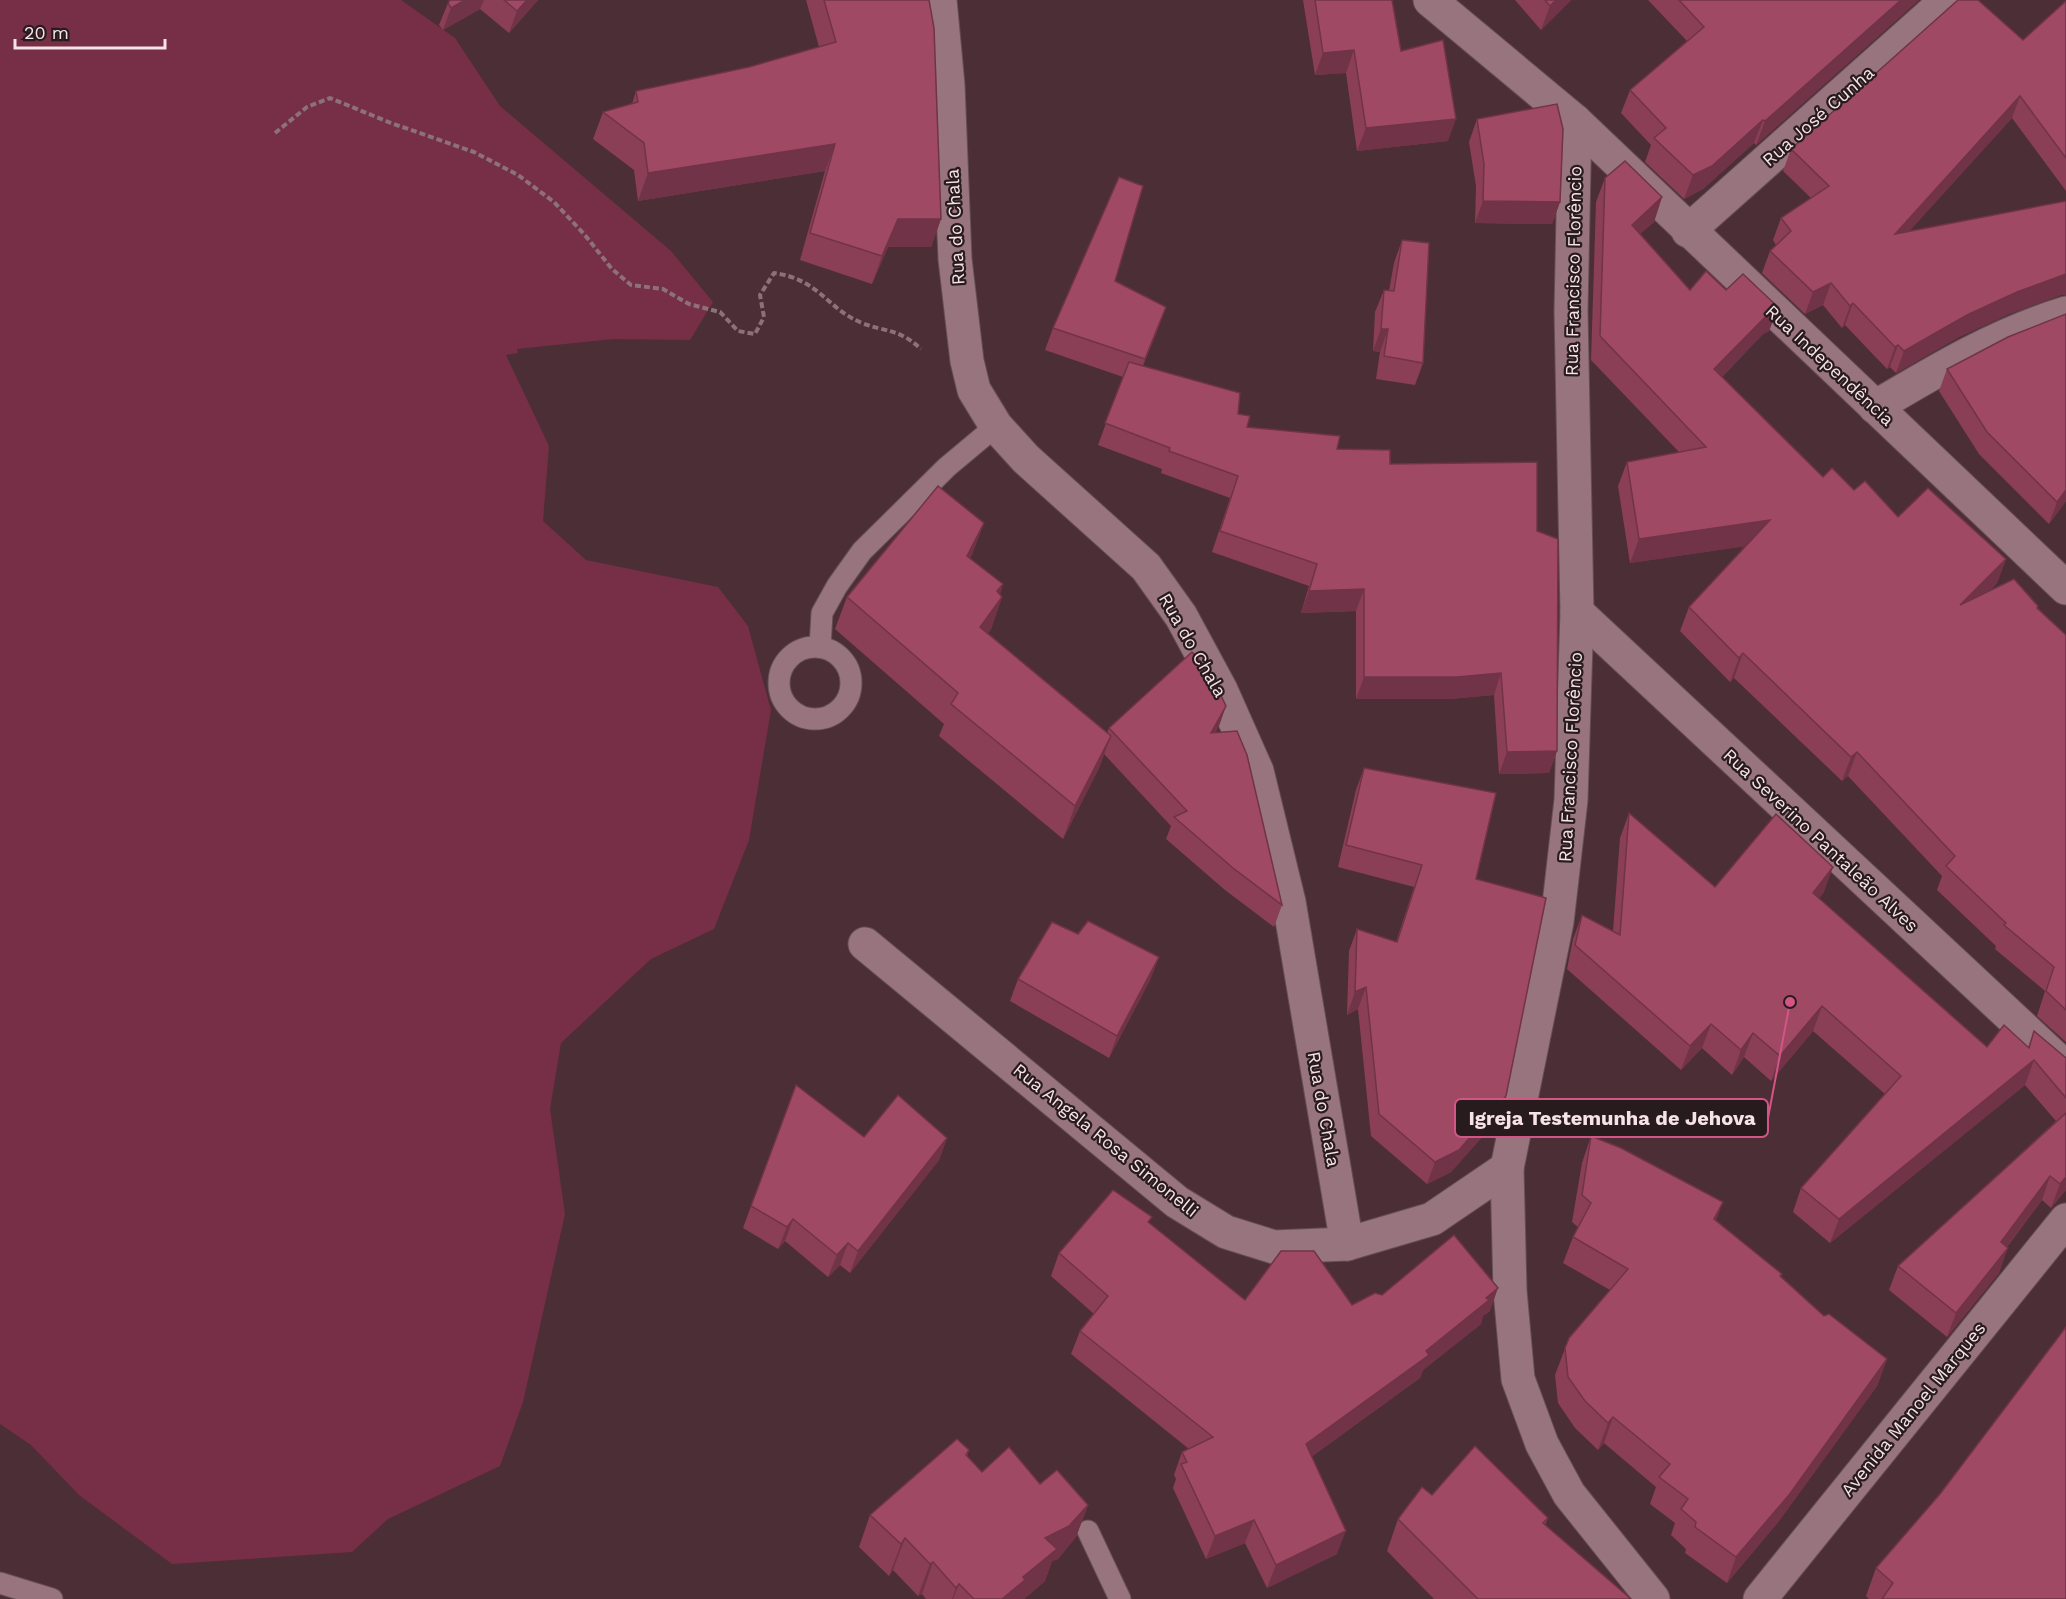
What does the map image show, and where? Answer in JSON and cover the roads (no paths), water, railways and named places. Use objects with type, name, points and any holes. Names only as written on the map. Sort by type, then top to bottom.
[{"type":"street","name":"Rua do Chala","points":[[940,0],[948,85],[955,259],[967,361],[974,390],[996,426],[1026,459],[1146,567],[1181,616],[1221,690],[1257,771],[1289,902],[1347,1244]]},
{"type":"street","name":"Rua Independência","points":[[1430,0],[1575,121],[1688,231],[2066,588]]},
{"type":"street","name":"Rua José Cunha","points":[[1688,231],[1947,0]]},
{"type":"street","name":"Rua Francisco Florêncio","points":[[1575,121],[1570,311],[1577,612],[1571,800],[1557,922],[1507,1168],[1510,1291],[1518,1379],[1542,1444],[1569,1494],[1653,1599]]},
{"type":"street","points":[[1875,407],[1962,355],[2031,323],[2066,313]]},
{"type":"street","name":"Rua Severino Pantaleão Alves","points":[[1577,612],[2066,1068]]},
{"type":"street","name":"Rua Angela Rosa Simonelli","points":[[866,944],[1177,1202],[1226,1232],[1274,1247],[1347,1244],[1432,1219],[1507,1168]]},
{"type":"street","name":"Avenida Manoel Marques","points":[[1760,1599],[2066,1220]]},
{"type":"lane","points":[[820,647],[822,613],[837,586],[862,551],[947,467],[996,426]]},
{"type":"lane","points":[[1088,1531],[1120,1599]]},
{"type":"lane","points":[[0,1583],[52,1599]]},
{"type":"place","name":"Igreja Testemunha de Jehova","points":[[1790,1002]]}]
